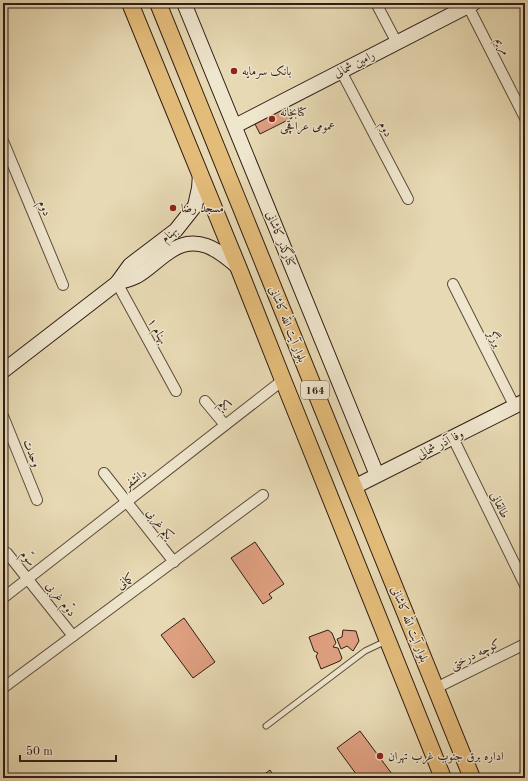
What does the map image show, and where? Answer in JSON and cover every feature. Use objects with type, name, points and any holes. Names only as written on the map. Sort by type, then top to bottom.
[{"type":"main road","name":"بلوار آیت الله کاشانی","points":[[130,3],[239,268],[443,778]]},
{"type":"main road","name":"بلوار آیت الله کاشانی","points":[[158,3],[472,778]]},
{"type":"street","name":"کنارگذر کاشانی","points":[[184,3],[378,475]]},
{"type":"street","points":[[376,3],[397,43]]},
{"type":"street","name":"رامین شمالی","points":[[234,126],[471,5]]},
{"type":"street","name":"مریم","points":[[471,5],[525,118]]},
{"type":"street","name":"دوم","points":[[341,71],[408,199]]},
{"type":"street","name":"دوم","points":[[3,140],[64,285]]},
{"type":"street","name":"بهنام","points":[[3,371],[117,283],[130,265],[176,230],[195,206],[200,188],[200,173]]},
{"type":"street","points":[[176,230],[185,228],[190,231],[190,237],[186,243]]},
{"type":"street","name":"بهنام","points":[[117,283],[137,276],[170,251],[186,243],[200,244],[211,247],[239,268]]},
{"type":"street","name":"بهنام ۱","points":[[117,283],[176,391]]},
{"type":"street","name":"برزگر","points":[[453,284],[520,404]]},
{"type":"street","name":"دانشفر","points":[[3,598],[283,380]]},
{"type":"street","name":"یکم","points":[[205,400],[225,425]]},
{"type":"street","name":"وفا آذر شمالی","points":[[354,487],[520,404]]},
{"type":"street","name":"وحدت","points":[[3,416],[37,500]]},
{"type":"street","name":"طالقانی","points":[[453,438],[525,585]]},
{"type":"street","name":"یکم غربی","points":[[104,473],[174,562]]},
{"type":"street","name":"کمانی","points":[[3,688],[263,495]]},
{"type":"street","name":"سوّم","points":[[8,553],[28,579]]},
{"type":"street","name":"دوّم غربی","points":[[28,579],[73,636]]},
{"type":"street","name":"کوچه درختی","points":[[436,688],[525,644]]},
{"type":"lane","points":[[266,726],[364,651],[388,640]]},
{"type":"building","name":"کتابخانه عمومی عراقچی","points":[[285,104],[292,118],[260,134],[253,120]]},
{"type":"building","points":[[255,542],[284,584],[269,594],[272,598],[263,604],[231,558]]},
{"type":"building","points":[[184,618],[215,662],[193,678],[161,635]]},
{"type":"building","points":[[328,630],[332,633],[336,643],[333,647],[338,648],[342,658],[340,661],[321,669],[316,656],[318,653],[314,651],[309,637]]},
{"type":"building","points":[[343,630],[356,631],[359,641],[353,651],[347,646],[341,649],[337,639],[342,637]]},
{"type":"building","points":[[360,731],[392,774],[386,778],[359,778],[337,748]]},
{"type":"building","points":[[270,770],[275,778],[259,778]]},
{"type":"place","name":"بانک سرمایه","points":[[234,71]]},
{"type":"place","name":"کتابخانه عمومی عراقچی","points":[[272,119]]},
{"type":"place","name":"مسجد رضا","points":[[173,208]]},
{"type":"place","name":"اداره برق جنوب غرب تهران","points":[[380,756]]}]
